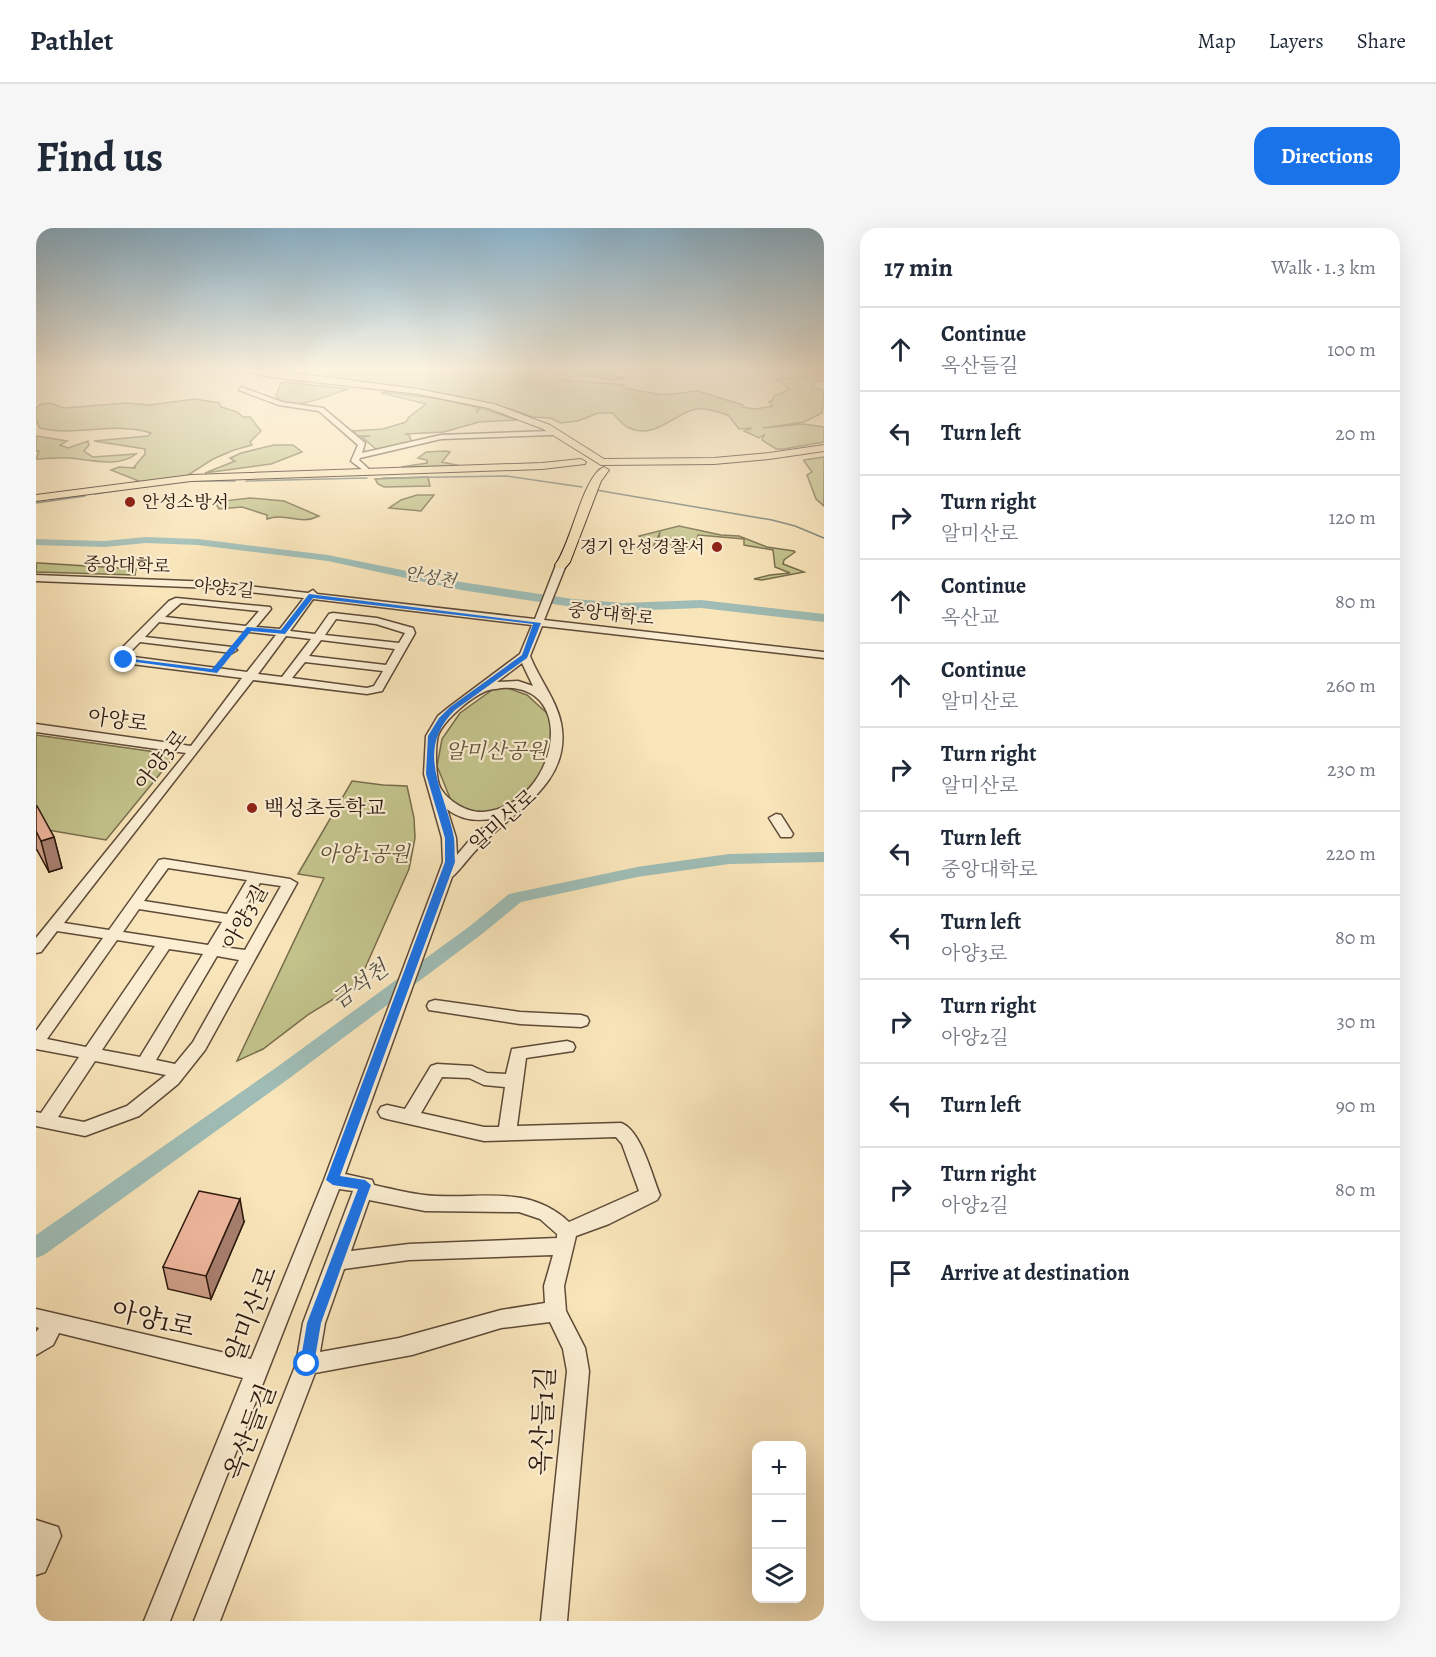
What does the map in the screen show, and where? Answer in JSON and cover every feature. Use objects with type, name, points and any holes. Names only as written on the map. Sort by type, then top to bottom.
[{"type":"main road","points":[[557,432],[604,466]]},
{"type":"main road","points":[[552,433],[577,451],[589,479],[557,561],[561,565],[604,466]]},
{"type":"main road","points":[[36,498],[191,478],[739,462],[824,449]]},
{"type":"street","points":[[347,432],[362,445],[355,461],[368,472]]},
{"type":"street","points":[[356,457],[441,437],[552,433]]},
{"type":"street","points":[[525,656],[561,565]]},
{"type":"street","name":"중앙대학로","points":[[36,577],[213,585],[312,594],[539,618],[824,653]]},
{"type":"street","name":"중앙대학로","points":[[312,594],[341,599],[539,618]]},
{"type":"street","name":"아양3로","points":[[36,948],[194,750],[312,594]]},
{"type":"street","points":[[333,616],[330,614],[341,599]]},
{"type":"street","name":"아양2길","points":[[249,629],[403,647],[378,689],[367,690],[214,672],[124,660],[119,657],[173,603],[180,600],[266,609]]},
{"type":"street","points":[[266,609],[276,602]]},
{"type":"street","name":"아양2길","points":[[249,629],[266,609]]},
{"type":"street","points":[[285,680],[333,616]]},
{"type":"street","points":[[333,616],[377,621],[409,630],[410,633],[403,647]]},
{"type":"street","points":[[157,619],[249,629]]},
{"type":"street","points":[[214,672],[249,629]]},
{"type":"street","points":[[137,639],[232,650]]},
{"type":"street","name":"알미산로","points":[[157,1621],[333,1180],[389,1024],[423,939],[443,879],[450,862],[449,838],[430,774],[432,736],[442,719],[525,656],[529,670],[540,684],[555,722],[558,740],[555,761],[546,778],[525,800],[479,838],[443,879]]},
{"type":"street","points":[[302,658],[390,669]]},
{"type":"street","points":[[461,703],[485,688],[512,683],[536,691],[551,712]]},
{"type":"street","name":"아양로","points":[[36,728],[194,750]]},
{"type":"street","points":[[435,788],[450,806],[464,814],[476,817],[497,813],[525,800]]},
{"type":"street","points":[[776,818],[786,834]]},
{"type":"street","name":"아양3길","points":[[36,1042],[164,863],[290,883],[199,1046],[172,1080],[134,1111],[85,1129],[40,1120]]},
{"type":"street","points":[[145,1064],[256,877]]},
{"type":"street","points":[[135,904],[232,919]]},
{"type":"street","points":[[54,926],[249,956]]},
{"type":"street","points":[[40,1120],[91,1053],[165,943]]},
{"type":"street","points":[[435,1006],[520,1018],[581,1021]]},
{"type":"street","points":[[36,1042],[179,1071]]},
{"type":"street","points":[[507,1133],[518,1053],[567,1047]]},
{"type":"street","points":[[410,1117],[437,1070],[472,1072],[484,1079],[514,1081]]},
{"type":"street","points":[[338,1261],[409,1252],[566,1238],[650,1195],[630,1141],[621,1130],[484,1134],[387,1112]]},
{"type":"street","points":[[333,1180],[425,1203],[519,1204],[547,1213],[566,1238]]},
{"type":"street","name":"옥산들길","points":[[207,1621],[307,1364],[314,1323],[364,1188]]},
{"type":"street","name":"옥산들1길","points":[[554,1621],[578,1371],[574,1348],[556,1312],[554,1286],[566,1238]]},
{"type":"street","points":[[307,1364],[411,1345],[481,1323],[529,1312],[556,1312]]},
{"type":"street","points":[[36,1345],[45,1338],[45,1320]]},
{"type":"street","name":"아양1로","points":[[45,1320],[257,1371]]},
{"type":"street","points":[[36,1532],[49,1536],[36,1563]]},
{"type":"green space","points":[[147,432],[260,432],[250,442],[252,445],[213,459],[185,477],[141,482],[111,470],[119,467],[136,468],[134,467],[145,454],[145,449],[94,441],[148,436],[151,433]]},
{"type":"green space","points":[[354,432],[444,432],[405,434],[409,435],[412,442],[378,451],[362,437],[370,436],[357,436]]},
{"type":"green space","points":[[746,432],[824,432],[824,442],[784,449],[776,449],[762,440],[764,435],[759,438]]},
{"type":"green space","points":[[36,436],[67,441],[60,445],[68,448],[88,441],[89,445],[84,451],[93,457],[136,454],[113,462],[66,458],[36,459],[39,451],[36,451]]},
{"type":"green space","points":[[274,445],[293,445],[302,452],[271,464],[205,473],[235,461],[230,458],[241,453]]},
{"type":"green space","points":[[426,452],[450,452],[442,462],[461,466],[401,467],[427,463],[427,460],[418,458]]},
{"type":"green space","points":[[824,457],[824,506],[816,499],[807,475],[812,472],[804,460]]},
{"type":"green space","points":[[428,477],[430,486],[384,487],[375,479]]},
{"type":"green space","points":[[417,495],[434,495],[421,511],[389,508],[401,500]]},
{"type":"green space","points":[[250,498],[284,501],[319,516],[305,520],[280,517],[267,519],[267,515],[242,507],[219,509],[215,502]]},
{"type":"green space","points":[[679,526],[721,535],[739,536],[767,547],[794,551],[784,560],[783,564],[804,572],[762,580],[754,579],[790,573],[775,567],[773,550],[744,545],[744,539],[698,535],[695,548],[658,544],[660,532],[652,550],[621,547],[649,544],[639,536]]},
{"type":"green space","points":[[36,563],[136,569],[135,575],[36,572]]},
{"type":"green space","name":"알미산공원","points":[[499,685],[527,695],[550,716],[554,747],[546,773],[509,812],[478,816],[454,808],[437,766],[442,739],[460,713]]},
{"type":"green space","points":[[36,735],[170,754],[173,758],[106,840],[36,828]]},
{"type":"green space","name":"아양 1공원","points":[[352,781],[407,786],[414,818],[415,838],[409,869],[358,984],[309,1014],[263,1049],[237,1061],[324,878],[298,874]]},
{"type":"building","points":[[36,806],[54,837],[41,841],[36,831]]},
{"type":"building","points":[[199,1191],[240,1199],[206,1276],[163,1267]]},
{"type":"waterway","points":[[383,478],[507,476],[582,487]]},
{"type":"waterway","points":[[246,481],[367,478]]},
{"type":"waterway","points":[[185,481],[235,481]]},
{"type":"waterway","points":[[95,494],[126,489]]},
{"type":"waterway","points":[[596,490],[772,520],[795,526],[824,538]]},
{"type":"waterway","points":[[36,503],[85,496]]},
{"type":"waterway","name":"안성천","points":[[36,542],[104,544],[146,540],[198,542],[328,558],[461,586],[573,603],[623,607],[701,604],[824,618]]},
{"type":"waterway","name":"금석천","points":[[36,1248],[284,1072],[476,930],[515,898],[637,872],[729,859],[824,857]]},
{"type":"place","name":"안성소방서","points":[[130,502]]},
{"type":"place","name":"경기 안성경찰서","points":[[717,547]]},
{"type":"place","name":"백성초등학교","points":[[252,808]]},
{"type":"route","points":[[124,660],[214,672],[249,629],[283,633],[311,596],[537,623],[525,656],[453,709],[442,719],[432,736],[430,774],[449,838],[450,862],[333,1180],[365,1185],[314,1323],[307,1364]]}]
